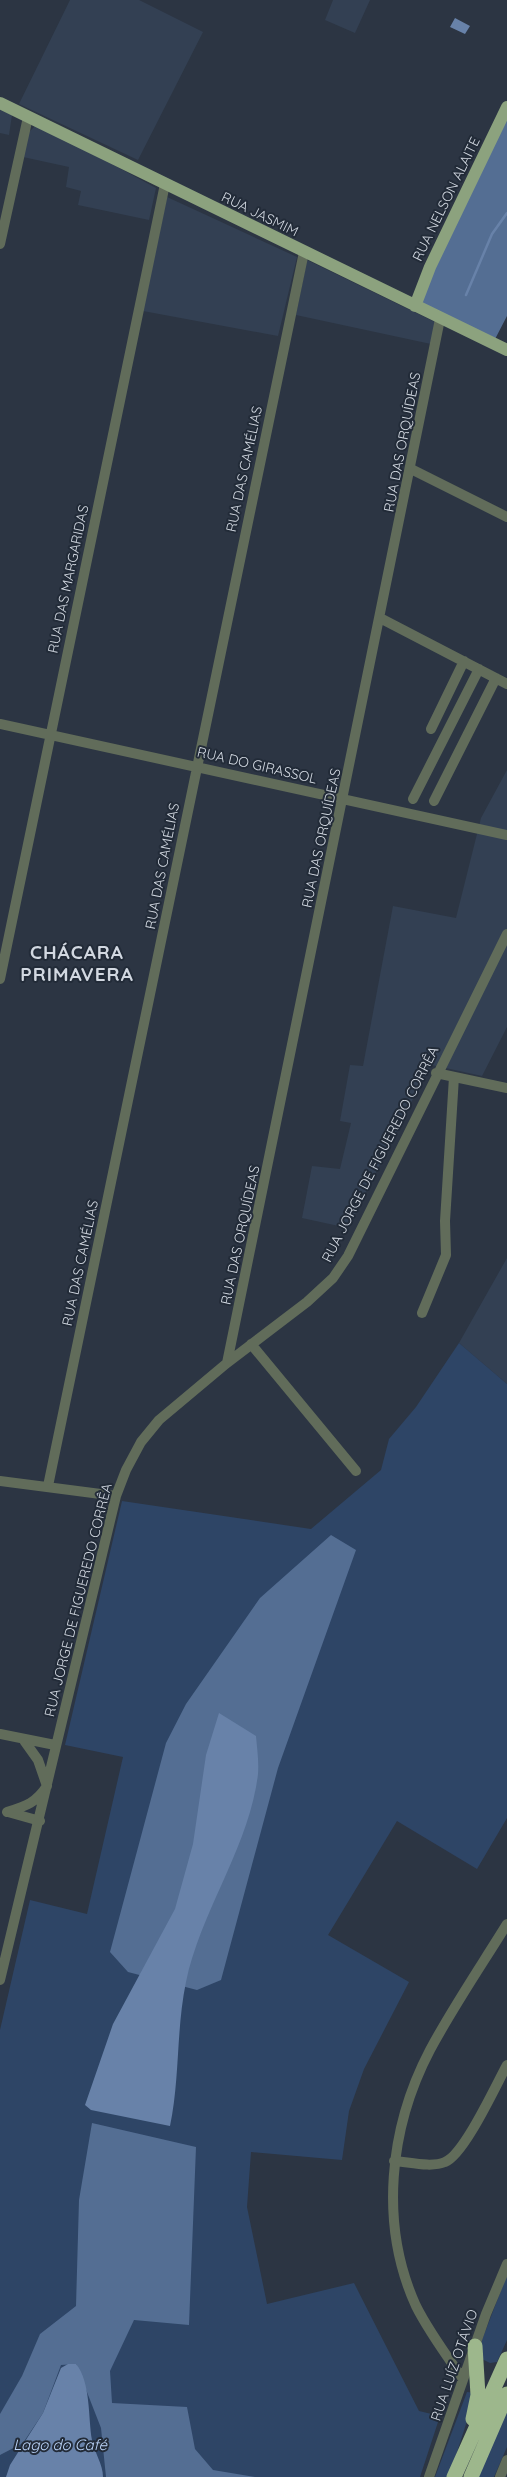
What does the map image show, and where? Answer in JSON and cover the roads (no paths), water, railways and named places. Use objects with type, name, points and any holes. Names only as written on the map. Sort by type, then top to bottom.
[{"type":"highway","points":[[463,2456],[478,2395],[475,2346]]},
{"type":"highway","points":[[454,2477],[507,2359]]},
{"type":"highway","points":[[471,2477],[507,2394]]},
{"type":"main road","name":"RUA JASMIM","points":[[0,103],[507,350]]},
{"type":"main road","name":"RUA NELSON ALAITE","points":[[415,306],[430,267],[507,107]]},
{"type":"street","points":[[0,244],[28,117]]},
{"type":"street","name":"RUA DAS MARGARIDAS","points":[[0,979],[165,184]]},
{"type":"street","name":"RUA DAS CAMÉLIAS","points":[[48,1486],[196,765],[304,252]]},
{"type":"street","name":"RUA DAS ORQUÍDEAS","points":[[227,1363],[411,469],[440,319]]},
{"type":"street","points":[[411,469],[507,517]]},
{"type":"street","points":[[380,618],[507,684]]},
{"type":"street","points":[[431,729],[464,661]]},
{"type":"street","points":[[413,799],[479,669]]},
{"type":"street","points":[[434,801],[496,678]]},
{"type":"street","name":"RUA DO GIRASSOL","points":[[0,724],[196,765],[507,835]]},
{"type":"street","name":"RUA JORGE DE FIGUEREDO CORRÊA","points":[[0,1980],[40,1821],[55,1745],[116,1496],[126,1470],[138,1449],[159,1420],[227,1363],[307,1302],[332,1278],[348,1256],[436,1073],[507,934]]},
{"type":"street","points":[[436,1073],[507,1088]]},
{"type":"street","points":[[422,1313],[446,1255],[445,1221],[454,1077]]},
{"type":"street","points":[[251,1344],[356,1471]]},
{"type":"street","points":[[0,1480],[116,1496]]},
{"type":"street","points":[[0,1734],[55,1745]]},
{"type":"street","points":[[3,1811],[32,1804],[47,1786],[38,1760],[23,1739]]},
{"type":"street","points":[[3,1811],[40,1821]]},
{"type":"street","points":[[463,2379],[436,2340],[416,2305],[401,2258],[392,2211],[394,2161],[406,2106],[429,2051],[507,1924]]},
{"type":"street","points":[[394,2161],[446,2162],[462,2146],[507,2065]]},
{"type":"street","name":"RUA LUÍZ OTÁVIO","points":[[429,2477],[486,2314],[507,2264]]},
{"type":"street","points":[[500,2477],[507,2460]]},
{"type":"water","points":[[455,18],[470,26],[465,34],[450,27]]},
{"type":"water","points":[[219,1713],[256,1736],[258,1774],[245,1828],[202,1930],[186,1982],[170,2126],[91,2110],[85,2105],[113,2024],[175,1909],[193,1844],[206,1755]]},
{"type":"water","name":"Lago do Café","points":[[68,2364],[76,2364],[84,2380],[87,2390],[92,2440],[102,2467],[103,2477],[6,2477],[10,2465],[43,2413],[61,2368]]},
{"type":"waterway","points":[[466,295],[492,234],[507,213]]},
{"type":"district","name":"CHÁCARA PRIMAVERA","points":[[77,963]]}]
